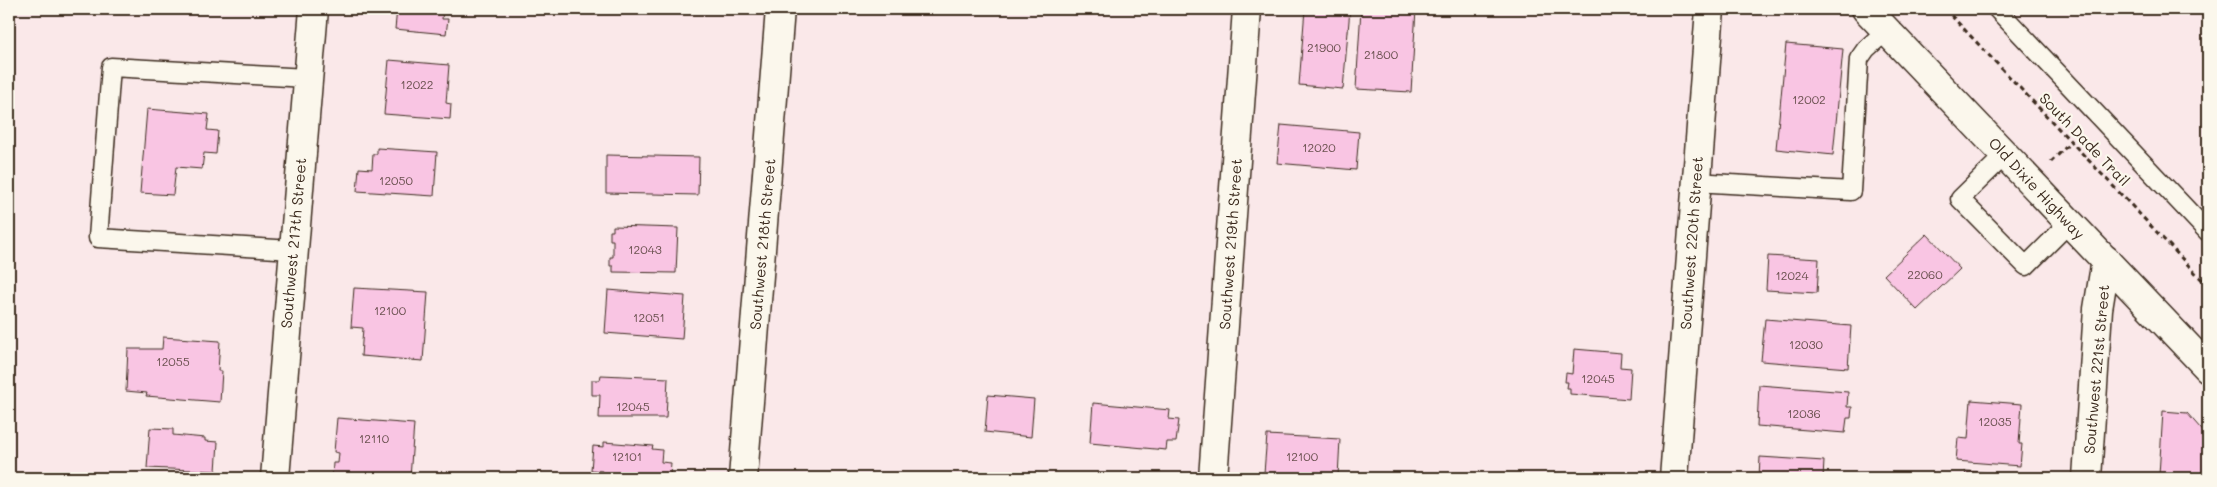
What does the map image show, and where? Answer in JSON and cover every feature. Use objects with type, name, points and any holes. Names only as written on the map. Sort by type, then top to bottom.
[{"type":"street","name":"Southwest 217th Street","points":[[275,478],[314,9]]},
{"type":"street","name":"Southwest 218th Street","points":[[743,478],[780,9]]},
{"type":"street","name":"Southwest 219th Street","points":[[1212,478],[1247,9]]},
{"type":"street","name":"Southwest 220th Street","points":[[1674,478],[1695,182],[1710,9]]},
{"type":"street","name":"Old Dixie Highway","points":[[1866,9],[2208,368]]},
{"type":"street","name":"Southwest 221st Street","points":[[2087,478],[2098,309],[2106,260]]},
{"type":"lane","points":[[1997,9],[2208,232]]},
{"type":"lane","points":[[1695,182],[1851,191],[1859,59],[1866,49],[1887,30]]},
{"type":"lane","points":[[293,250],[98,238],[111,66],[307,78]]},
{"type":"lane","points":[[2006,154],[1960,199],[2026,266],[2070,222]]},
{"type":"path","name":"South Dade Trail","points":[[1945,9],[2208,286]]},
{"type":"path","points":[[2051,162],[2072,141]]},
{"type":"building","points":[[397,9],[443,9],[442,19],[448,19],[446,34],[395,29]]},
{"type":"building","points":[[1305,9],[1350,9],[1343,89],[1299,85]]},
{"type":"building","points":[[1361,9],[1416,9],[1411,92],[1356,89]]},
{"type":"building","points":[[1786,44],[1843,49],[1833,155],[1776,149]]},
{"type":"building","points":[[389,60],[449,65],[446,103],[451,104],[450,119],[384,114]]},
{"type":"building","points":[[147,109],[209,114],[207,130],[218,131],[216,154],[204,153],[202,169],[176,167],[173,195],[140,193]]},
{"type":"building","points":[[1281,125],[1359,132],[1356,170],[1277,163]]},
{"type":"building","points":[[377,148],[437,152],[434,196],[357,191],[359,168],[372,169],[373,154],[377,154]]},
{"type":"building","points":[[606,155],[699,157],[698,195],[606,193]]},
{"type":"building","points":[[613,226],[678,228],[676,273],[613,272],[613,266],[610,266],[610,257],[613,257],[613,240],[610,240],[610,231],[613,231]]},
{"type":"building","points":[[1927,234],[1960,269],[1917,310],[1884,275]]},
{"type":"building","points":[[1768,256],[1819,259],[1817,293],[1766,290]]},
{"type":"building","points":[[354,288],[428,292],[423,361],[361,356],[363,328],[351,327]]},
{"type":"building","points":[[608,290],[685,296],[682,339],[605,333]]},
{"type":"building","points":[[1765,319],[1851,326],[1848,368],[1761,361]]},
{"type":"building","points":[[163,337],[220,341],[218,371],[222,371],[220,402],[146,396],[147,393],[126,391],[128,349],[162,349]]},
{"type":"building","points":[[1574,349],[1621,353],[1620,367],[1631,368],[1629,399],[1570,394],[1570,388],[1567,388],[1568,382],[1565,382],[1566,373],[1572,374]]},
{"type":"building","points":[[601,375],[668,378],[666,418],[599,418],[600,395],[592,395],[592,380],[600,380]]},
{"type":"building","points":[[1759,385],[1848,392],[1847,407],[1852,407],[1851,418],[1847,418],[1845,433],[1757,426]]},
{"type":"building","points":[[988,395],[1034,399],[1031,437],[985,432]]},
{"type":"building","points":[[1971,400],[2022,404],[2019,444],[2022,444],[2020,466],[1956,461],[1958,438],[1968,439]]},
{"type":"building","points":[[1093,403],[1170,410],[1169,419],[1179,420],[1176,442],[1167,442],[1166,450],[1090,443]]},
{"type":"building","points":[[2163,411],[2187,413],[2208,437],[2208,478],[2159,475]]},
{"type":"building","points":[[337,418],[414,424],[410,478],[332,478],[333,463],[338,463],[339,453],[334,452]]},
{"type":"building","points":[[150,428],[173,429],[173,435],[205,438],[205,441],[218,442],[216,471],[147,468]]},
{"type":"building","points":[[1267,435],[1340,439],[1338,477],[1264,473]]},
{"type":"building","points":[[604,442],[653,446],[652,449],[662,450],[661,462],[671,463],[670,476],[661,475],[661,478],[601,478],[602,471],[591,470],[593,446],[604,447]]},
{"type":"building","points":[[1760,457],[1824,461],[1823,478],[1759,478]]},
{"type":"building","points":[[1966,471],[2017,475],[2017,478],[1965,478]]}]
